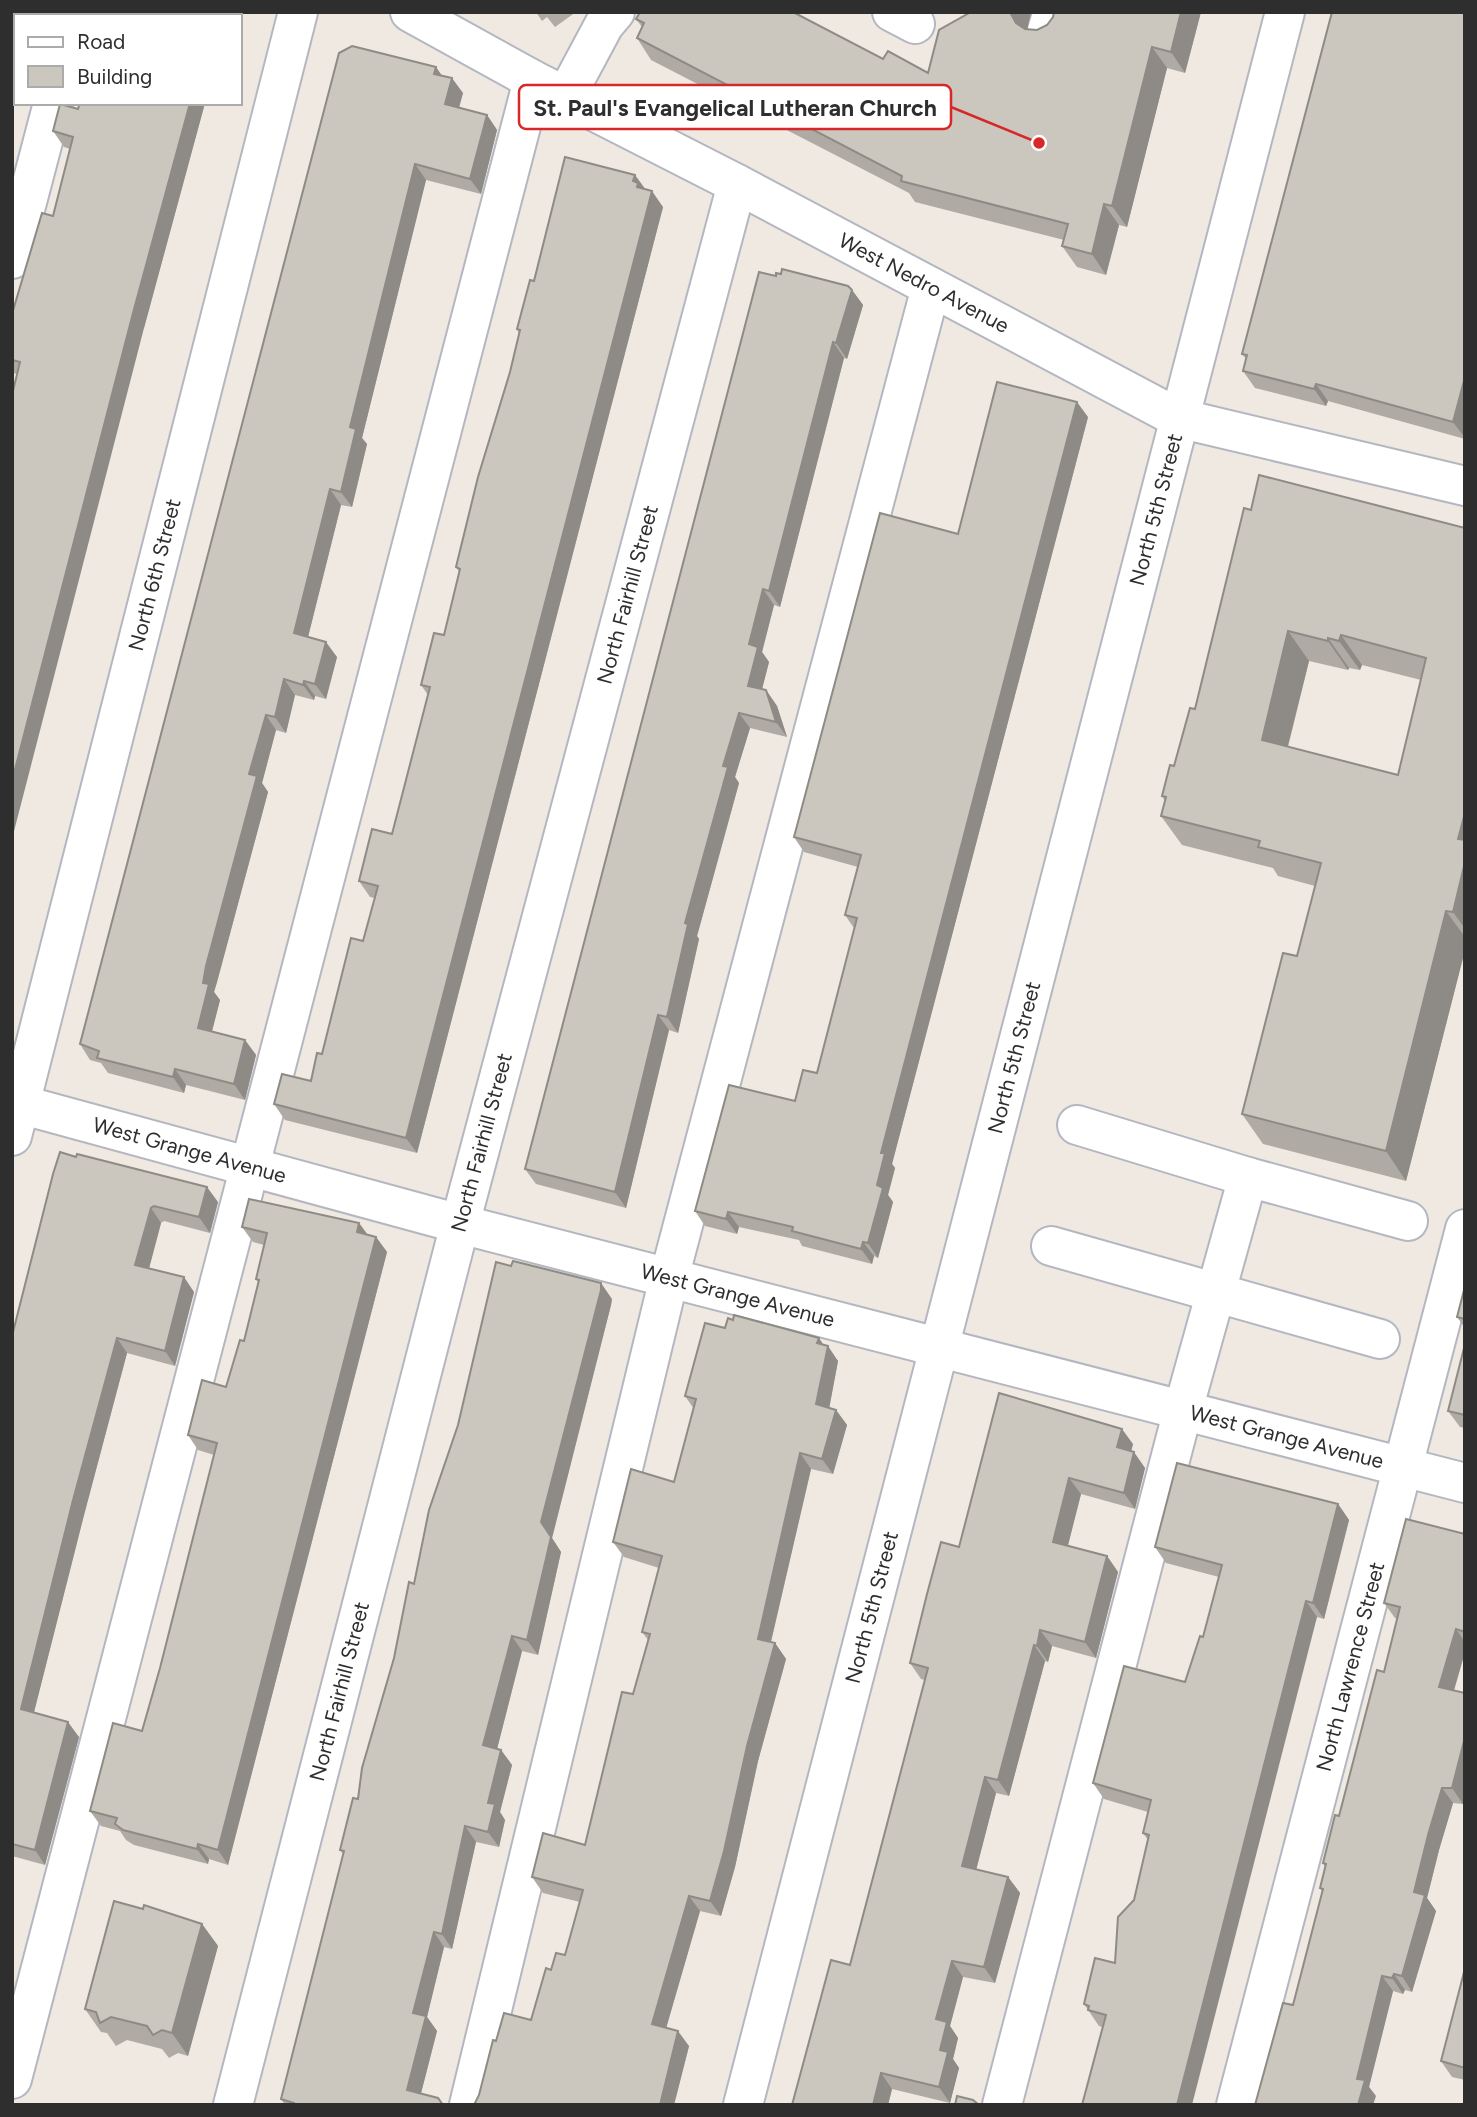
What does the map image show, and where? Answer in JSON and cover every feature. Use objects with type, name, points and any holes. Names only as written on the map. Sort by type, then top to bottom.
[{"type":"street","name":"North 6th Street","points":[[15,1114],[298,12]]},
{"type":"street","name":"West Nedro Avenue","points":[[410,12],[549,88],[737,184],[1178,418],[1465,486]]},
{"type":"street","points":[[12,2079],[249,1166],[549,88],[615,12]]},
{"type":"street","name":"North 5th Street","points":[[743,2105],[1285,12]]},
{"type":"street","points":[[12,259],[52,105]]},
{"type":"street","name":"North Fairhill Street","points":[[233,2105],[460,1224],[737,184]]},
{"type":"street","points":[[469,2105],[669,1278],[931,287]]},
{"type":"street","name":"West Grange Avenue","points":[[15,1114],[249,1166],[460,1224],[1465,1483]]},
{"type":"street","points":[[1077,1125],[1248,1177],[1408,1221]]},
{"type":"street","points":[[1002,2105],[1183,1410],[1248,1177]]},
{"type":"street","name":"North Lawrence Street","points":[[1236,2105],[1465,1229]]},
{"type":"street","points":[[1051,1246],[1380,1339]]},
{"type":"building","points":[[105,12],[215,12],[214,14]]},
{"type":"building","points":[[640,12],[793,12],[883,59],[888,51],[928,73],[939,30],[971,12],[1011,12],[1016,23],[1025,29],[1037,30],[1047,25],[1054,12],[1181,12],[1171,52],[1152,47],[1112,206],[1104,204],[1092,254],[1062,246],[1068,224],[901,181],[902,176],[637,38],[644,23],[636,19]]},
{"type":"building","points":[[1332,12],[1465,12],[1465,377],[1453,422],[1316,384],[1314,389],[1243,371],[1247,355],[1242,354]]},
{"type":"building","points":[[352,46],[436,67],[434,74],[452,78],[445,104],[487,115],[470,179],[415,164],[350,427],[356,429],[341,492],[330,489],[294,633],[326,642],[315,684],[304,681],[303,685],[284,679],[275,717],[266,715],[249,774],[257,776],[206,966],[203,983],[209,984],[198,1028],[245,1040],[234,1084],[175,1069],[173,1077],[97,1058],[99,1051],[80,1044],[339,53]]},
{"type":"building","points":[[60,105],[78,109],[79,105],[189,105],[12,781],[12,395],[20,362],[12,360],[12,314],[42,213],[53,216],[73,137],[53,131]]},
{"type":"building","points":[[565,157],[635,175],[633,181],[638,183],[637,187],[652,191],[406,1138],[274,1104],[282,1074],[311,1081],[317,1053],[322,1054],[351,938],[363,941],[378,886],[359,881],[372,829],[392,834],[430,687],[421,685],[434,633],[444,635],[460,569],[456,567],[478,477],[510,372],[520,330],[517,329],[530,280],[534,281]]},
{"type":"building","points":[[782,269],[848,286],[852,290],[836,343],[833,342],[769,591],[763,589],[749,644],[758,647],[748,686],[766,690],[776,722],[739,713],[723,766],[728,767],[685,923],[688,924],[667,1017],[658,1015],[615,1192],[525,1169],[759,272],[776,276],[776,273],[781,274]]},
{"type":"building","points":[[997,382],[1077,402],[881,1153],[885,1153],[877,1185],[883,1188],[868,1243],[863,1242],[861,1249],[792,1231],[793,1227],[728,1212],[726,1219],[695,1211],[729,1085],[795,1101],[803,1070],[817,1073],[857,918],[845,915],[861,855],[794,837],[880,513],[958,534]]},
{"type":"building","points":[[1259,475],[1465,528],[1465,813],[1458,839],[1465,840],[1465,862],[1453,912],[1446,911],[1386,1151],[1242,1114],[1283,953],[1297,956],[1321,863],[1258,847],[1260,841],[1161,816],[1166,797],[1162,796],[1170,765],[1174,766],[1190,708],[1195,709],[1244,508],[1251,510]],"holes":[[[1288,631],[1328,641],[1328,638],[1339,641],[1341,635],[1426,658],[1398,775],[1262,740]]]},
{"type":"building","points":[[60,1152],[207,1187],[199,1217],[154,1206],[151,1208],[135,1265],[184,1277],[165,1351],[117,1338],[73,1500],[21,1709],[68,1722],[35,1850],[12,1844],[12,1336]]},
{"type":"building","points":[[249,1199],[359,1223],[357,1232],[376,1237],[218,1850],[198,1844],[197,1849],[123,1830],[115,1824],[117,1818],[90,1811],[113,1723],[142,1731],[160,1668],[217,1443],[188,1435],[202,1380],[226,1387],[240,1340],[244,1341],[259,1280],[256,1279],[267,1233],[242,1227]]},
{"type":"building","points":[[513,1261],[601,1283],[601,1290],[541,1522],[551,1537],[527,1640],[512,1636],[483,1745],[501,1750],[488,1803],[495,1804],[488,1832],[465,1826],[442,1934],[434,1932],[413,2013],[426,2016],[407,2090],[438,2098],[443,2105],[294,2105],[281,2099],[344,1851],[340,1850],[353,1798],[358,1799],[362,1768],[394,1658],[409,1582],[414,1584],[429,1510],[458,1425],[496,1262],[511,1266]]},
{"type":"building","points":[[1465,1286],[1465,1319],[1457,1317]]},
{"type":"building","points":[[734,1315],[819,1338],[817,1343],[828,1346],[816,1404],[836,1410],[822,1459],[800,1453],[758,1639],[775,1643],[747,1746],[724,1851],[710,1901],[689,1896],[652,2024],[678,2031],[660,2105],[474,2105],[504,2013],[531,2020],[546,1968],[551,1970],[556,1953],[565,1955],[583,1890],[532,1877],[543,1833],[585,1845],[622,1692],[633,1694],[650,1634],[642,1632],[662,1556],[613,1542],[631,1469],[674,1482],[696,1399],[685,1396],[705,1323],[725,1328],[728,1318],[733,1320]]},
{"type":"building","points":[[1465,1344],[1465,1415],[1448,1411]]},
{"type":"building","points":[[999,1393],[1122,1429],[1117,1447],[1134,1452],[1124,1493],[1069,1478],[1053,1542],[1107,1556],[1085,1642],[1040,1630],[998,1780],[985,1777],[962,1866],[1008,1877],[984,1967],[952,1961],[936,2019],[947,2022],[940,2050],[948,2052],[939,2087],[881,2073],[873,2105],[792,2105],[831,1960],[850,1965],[928,1668],[910,1663],[927,1594],[941,1542],[959,1547]]},
{"type":"building","points":[[1177,1463],[1338,1504],[1313,1603],[1306,1601],[1177,2105],[1082,2105],[1106,2015],[1088,2010],[1089,2006],[1084,2004],[1095,1958],[1115,1963],[1118,1917],[1134,1900],[1149,1835],[1143,1833],[1151,1800],[1093,1783],[1124,1666],[1185,1682],[1200,1636],[1203,1637],[1222,1565],[1155,1547]]},
{"type":"building","points":[[1406,1519],[1465,1534],[1465,1632],[1456,1629],[1439,1687],[1465,1693],[1465,1737],[1452,1788],[1442,1788],[1428,1835],[1414,1892],[1425,1895],[1402,1976],[1382,1976],[1357,2079],[1365,2080],[1358,2105],[1255,2105],[1283,2003],[1293,2005],[1323,1889],[1320,1888],[1326,1864],[1323,1863],[1335,1815],[1339,1816],[1377,1670],[1384,1672],[1400,1607],[1384,1603]]},
{"type":"building","points":[[114,1901],[143,1909],[144,1905],[202,1924],[172,2033],[162,2030],[153,2035],[147,2026],[111,2017],[100,2023],[96,2012],[85,2009]]},
{"type":"building","points":[[1465,1972],[1465,2068],[1441,2061]]},
{"type":"building","points":[[957,2096],[973,2100],[979,2105],[955,2105]]},
{"type":"place","name":"St. Paul's Evangelical Lutheran Church","points":[[1039,143]]}]
